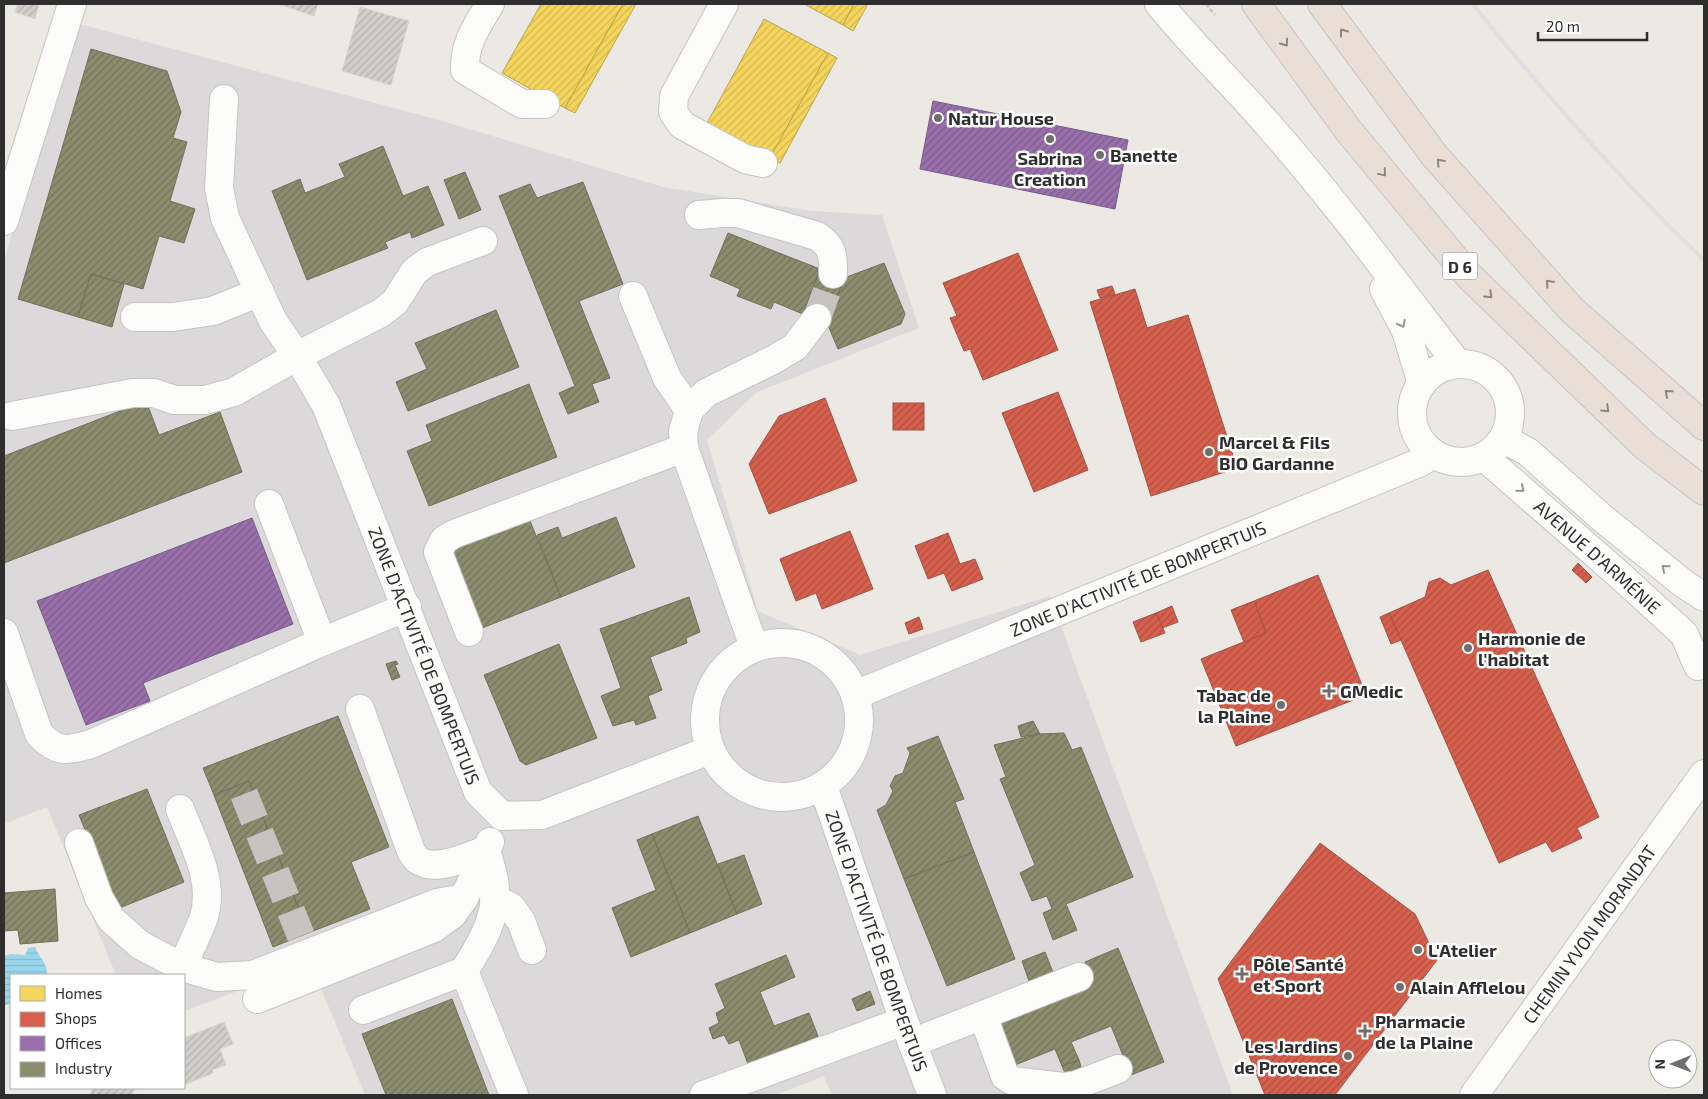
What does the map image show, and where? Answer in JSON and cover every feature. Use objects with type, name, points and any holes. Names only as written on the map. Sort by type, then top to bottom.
[{"type":"highway","name":"D 6","points":[[1256,4],[1348,130],[1468,276],[1645,446],[1704,491]]},
{"type":"highway","points":[[1322,4],[1434,155],[1572,310],[1704,426]]},
{"type":"street","points":[[4,221],[72,4]]},
{"type":"street","points":[[490,4],[469,41],[464,56],[465,70],[522,104],[545,104]]},
{"type":"street","points":[[724,4],[674,96],[674,112],[682,126],[745,159],[763,163]]},
{"type":"street","points":[[1159,4],[1174,23],[1271,127],[1346,219],[1457,363]]},
{"type":"street","points":[[1184,4],[1271,127]]},
{"type":"street","name":"ZONE D'ACTIVITÉ DE BOMPERTUIS","points":[[224,99],[219,188],[224,218],[273,321],[297,356],[326,405],[407,607],[478,792],[502,816]]},
{"type":"street","points":[[699,215],[738,213],[818,236],[827,242],[834,255],[833,274]]},
{"type":"street","points":[[1346,219],[1406,331],[1422,384]]},
{"type":"street","points":[[12,416],[133,393],[154,393],[174,400],[205,400],[234,392],[297,356],[381,313],[395,302],[414,272],[427,262],[483,242]]},
{"type":"street","points":[[135,317],[173,317],[213,311],[260,292]]},
{"type":"street","points":[[633,296],[667,378],[689,410]]},
{"type":"street","points":[[754,647],[684,448],[683,432],[689,410],[706,393],[795,347],[816,318]]},
{"type":"street","points":[[1457,363],[1474,364],[1489,371],[1501,382],[1508,395],[1511,410],[1510,425],[1504,439],[1484,457],[1462,463],[1427,458],[1412,419],[1412,405],[1418,389],[1428,376],[1441,367],[1457,363]]},
{"type":"street","name":"AVENUE D'ARMÉNIE","points":[[1504,439],[1528,452],[1601,517],[1684,584],[1704,597]]},
{"type":"street","points":[[469,632],[438,552],[444,540],[454,534],[684,448]]},
{"type":"street","name":"AVENUE D'ARMÉNIE","points":[[1484,457],[1684,634],[1701,674]]},
{"type":"street","name":"ZONE D'ACTIVITÉ DE BOMPERTUIS","points":[[855,695],[1427,458]]},
{"type":"street","points":[[269,504],[322,642]]},
{"type":"street","points":[[4,633],[39,734],[50,745],[70,750],[91,744],[322,642],[407,607]]},
{"type":"street","points":[[1701,674],[1698,652],[1704,635]]},
{"type":"street","name":"ZONE D'ACTIVITÉ DE BOMPERTUIS","points":[[779,642],[803,645],[825,656],[843,673],[855,695],[860,720],[855,746],[842,768],[824,786],[803,795],[780,798],[758,794],[738,784],[721,769],[710,750],[704,725],[707,701],[716,678],[733,659],[754,647],[779,642]]},
{"type":"street","points":[[360,709],[410,851],[417,860],[435,865],[486,850]]},
{"type":"street","points":[[257,998],[434,928],[452,915],[464,898],[502,816],[542,815],[710,750]]},
{"type":"street","name":"CHEMIN YVON MORANDAT","points":[[1474,1095],[1704,774]]},
{"type":"street","name":"ZONE D'ACTIVITÉ DE BOMPERTUIS","points":[[824,786],[908,1032],[932,1095]]},
{"type":"street","points":[[180,809],[205,876],[208,896],[204,917],[182,968]]},
{"type":"street","points":[[79,843],[99,898],[111,919],[140,945],[182,968],[217,977],[253,974],[304,945],[437,903],[464,898]]},
{"type":"street","points":[[363,1010],[464,971],[484,938],[493,914],[495,882],[486,850]]},
{"type":"street","points":[[494,899],[511,906],[521,921],[532,950]]},
{"type":"street","points":[[464,971],[514,1095]]},
{"type":"street","points":[[704,1095],[908,1032],[983,1016],[1079,977]]},
{"type":"street","points":[[983,1016],[1005,1076],[1013,1081],[1062,1087],[1118,1069]]},
{"type":"shaded area","points":[[76,23],[439,120],[663,187],[812,211],[882,215],[919,328],[757,392],[707,440],[758,611],[860,655],[1050,596],[1233,1095],[832,1095],[824,1076],[775,1095],[365,1095],[311,964],[185,1011],[185,974],[116,974],[47,807],[4,824],[4,260]]},
{"type":"water","points":[[35,947],[45,964],[47,974],[10,974],[10,1003],[4,1006],[4,956],[11,954],[25,955],[28,948]]},
{"type":"building: Homes","points":[[541,4],[623,4],[565,108],[502,73]]},
{"type":"building: Homes","points":[[623,4],[636,4],[575,113],[565,108]]},
{"type":"building: Homes","points":[[804,4],[854,4],[843,25]]},
{"type":"building: Homes","points":[[854,4],[868,4],[853,31],[843,25]]},
{"type":"building: Homes","points":[[764,19],[828,53],[770,158],[707,123]]},
{"type":"building: Homes","points":[[828,53],[837,58],[780,163],[770,158]]},
{"type":"building: Shops","points":[[1018,253],[1058,350],[983,380],[970,349],[964,351],[950,318],[957,316],[943,283]]},
{"type":"building: Shops","points":[[1112,286],[1115,294],[1100,298],[1097,290]]},
{"type":"building: Shops","points":[[1135,289],[1147,328],[1188,315],[1237,468],[1151,496],[1090,302]]},
{"type":"building: Shops","points":[[1058,392],[1088,470],[1034,492],[1002,413]]},
{"type":"building: Shops","points":[[825,398],[857,481],[769,514],[749,464],[779,416]]},
{"type":"building: Shops","points":[[893,403],[924,403],[924,430],[893,430]]},
{"type":"building: Shops","points":[[850,531],[873,589],[822,609],[816,593],[796,601],[780,559]]},
{"type":"building: Shops","points":[[948,533],[960,564],[975,559],[983,579],[952,591],[944,573],[928,579],[915,546]]},
{"type":"building: Shops","points":[[1578,563],[1592,577],[1586,583],[1572,570]]},
{"type":"building: Shops","points":[[1488,570],[1599,817],[1577,828],[1582,838],[1552,852],[1546,842],[1499,863],[1389,613],[1425,597],[1429,582],[1440,578],[1451,585]]},
{"type":"building: Shops","points":[[1318,575],[1366,695],[1236,746],[1201,659],[1266,633],[1254,601]]},
{"type":"building: Shops","points":[[1254,601],[1266,633],[1244,642],[1231,610]]},
{"type":"building: Shops","points":[[1172,606],[1178,622],[1162,628],[1156,613]]},
{"type":"building: Shops","points":[[1156,613],[1165,633],[1141,642],[1133,622]]},
{"type":"building: Shops","points":[[1389,613],[1401,640],[1391,644],[1380,617]]},
{"type":"building: Shops","points":[[919,617],[923,629],[909,634],[905,623]]},
{"type":"building: Shops","points":[[1320,843],[1415,914],[1437,960],[1335,1095],[1265,1095],[1218,979]]},
{"type":"building: Offices","points":[[933,101],[1128,140],[1115,209],[920,169]]},
{"type":"building: Offices","points":[[252,518],[293,624],[143,683],[150,701],[86,725],[37,601]]},
{"type":"building: Industry","points":[[91,49],[167,71],[181,112],[173,138],[187,142],[170,201],[195,209],[184,243],[159,236],[143,289],[91,274],[78,317],[18,299]]},
{"type":"building: Industry","points":[[383,146],[403,196],[428,186],[444,225],[412,238],[410,232],[385,242],[388,248],[307,280],[272,191],[300,179],[305,193],[345,177],[339,164]]},
{"type":"building: Industry","points":[[465,172],[481,210],[459,219],[444,180]]},
{"type":"building: Industry","points":[[583,182],[623,284],[579,301],[610,378],[592,384],[599,402],[568,414],[559,393],[575,386],[499,196],[530,184],[537,198]]},
{"type":"building: Industry","points":[[728,233],[820,269],[803,314],[774,302],[771,309],[737,296],[740,289],[710,276]]},
{"type":"building: Industry","points":[[884,263],[905,314],[901,324],[838,349],[827,323],[844,278]]},
{"type":"building: Industry","points":[[820,269],[844,278],[827,323],[803,314]]},
{"type":"building: Industry","points":[[91,274],[124,284],[112,327],[78,317]]},
{"type":"building: Industry","points":[[496,310],[519,367],[408,411],[396,382],[427,369],[415,343]]},
{"type":"building: Industry","points":[[529,384],[557,457],[429,506],[407,451],[432,441],[426,425]]},
{"type":"building: Industry","points":[[146,401],[159,435],[220,412],[242,472],[4,563],[4,456]]},
{"type":"building: Industry","points":[[528,516],[561,597],[482,628],[451,546]]},
{"type":"building: Industry","points":[[616,517],[635,567],[561,597],[537,535],[558,527],[562,538]]},
{"type":"building: Industry","points":[[689,597],[700,632],[686,638],[687,643],[650,657],[662,690],[648,696],[656,718],[636,725],[634,720],[613,726],[601,696],[621,688],[600,629]]},
{"type":"building: Industry","points":[[559,644],[597,738],[526,765],[520,761],[484,675]]},
{"type":"building: Industry","points":[[396,661],[398,664],[395,665],[400,677],[392,680],[386,664]]},
{"type":"building: Industry","points":[[338,716],[389,847],[351,862],[370,909],[308,933],[249,781],[214,795],[203,768]]},
{"type":"building: Industry","points":[[1033,721],[1040,734],[1021,737],[1018,726]]},
{"type":"building: Industry","points":[[1064,733],[1072,750],[1081,747],[1133,877],[1066,904],[1077,930],[1053,940],[1043,913],[1052,909],[1047,896],[1032,901],[1020,873],[1035,865],[1000,779],[1006,777],[994,745],[1040,734]]},
{"type":"building: Industry","points":[[938,736],[964,799],[955,802],[974,852],[904,879],[877,810],[886,805],[893,791],[890,786],[895,776],[903,773],[910,753],[907,748]]},
{"type":"building: Industry","points":[[249,781],[308,933],[273,947],[214,795]]},
{"type":"building: Industry","points":[[147,789],[184,882],[117,909],[79,815]]},
{"type":"building: Industry","points":[[698,816],[737,914],[690,933],[652,834]]},
{"type":"building: Industry","points":[[652,834],[690,933],[631,957],[612,908],[656,890],[637,840]]},
{"type":"building: Industry","points":[[974,852],[1015,959],[947,986],[904,879]]},
{"type":"building: Industry","points":[[744,855],[762,904],[737,914],[718,864]]},
{"type":"building: Industry","points":[[55,889],[58,941],[20,944],[18,930],[4,931],[4,893]]},
{"type":"building: Industry","points":[[1118,948],[1164,1062],[1131,1075],[1111,1026],[1071,1042],[1079,1060],[1062,1066],[1055,1049],[1015,1065],[998,1021],[1093,982],[1085,962]]},
{"type":"building: Industry","points":[[1045,952],[1054,975],[1030,984],[1022,961]]},
{"type":"building: Industry","points":[[786,955],[795,977],[760,992],[774,1026],[809,1013],[818,1036],[748,1064],[739,1040],[729,1044],[724,1035],[713,1039],[709,1028],[719,1023],[716,1013],[725,1008],[715,984]]},
{"type":"building: Industry","points":[[870,991],[875,1004],[857,1011],[852,999]]},
{"type":"building: Industry","points":[[452,999],[489,1095],[386,1095],[362,1034]]},
{"type":"building: Industry","points":[[1079,1060],[1081,1067],[1065,1073],[1062,1066]]},
{"type":"building: Other","points":[[18,4],[39,4],[35,19],[15,12]]},
{"type":"building: Other","points":[[278,4],[318,4],[314,16]]},
{"type":"building: Other","points":[[360,7],[409,21],[391,85],[342,71]]},
{"type":"building: Other","points":[[224,1022],[233,1044],[220,1049],[226,1065],[212,1070],[213,1073],[185,1085],[185,1038]]},
{"type":"building: Other","points":[[92,1089],[136,1089],[132,1095],[90,1095]]},
{"type":"tunnel","points":[[817,318],[833,274]]},
{"type":"tunnel","points":[[244,794],[301,936]]},
{"type":"railway","points":[[1473,4],[1511,52],[1578,129],[1624,179],[1704,260]]},
{"type":"place","name":"Natur House","points":[[938,118]]},
{"type":"place","name":"Sabrina Creation","points":[[1050,139]]},
{"type":"place","name":"Banette","points":[[1100,155]]},
{"type":"place","name":"Marcel & Fils BIO Gardanne","points":[[1209,452]]},
{"type":"place","name":"Harmonie de l'habitat","points":[[1468,648]]},
{"type":"place","name":"GMedic","points":[[1329,691]]},
{"type":"place","name":"Tabac de la Plaine","points":[[1281,705]]},
{"type":"place","name":"L'Atelier","points":[[1418,950]]},
{"type":"place","name":"Pôle Santé et Sport","points":[[1242,974]]},
{"type":"place","name":"Alain Afflelou","points":[[1400,987]]},
{"type":"place","name":"Pharmacie de la Plaine","points":[[1365,1031]]},
{"type":"place","name":"Les Jardins de Provence","points":[[1348,1056]]}]
